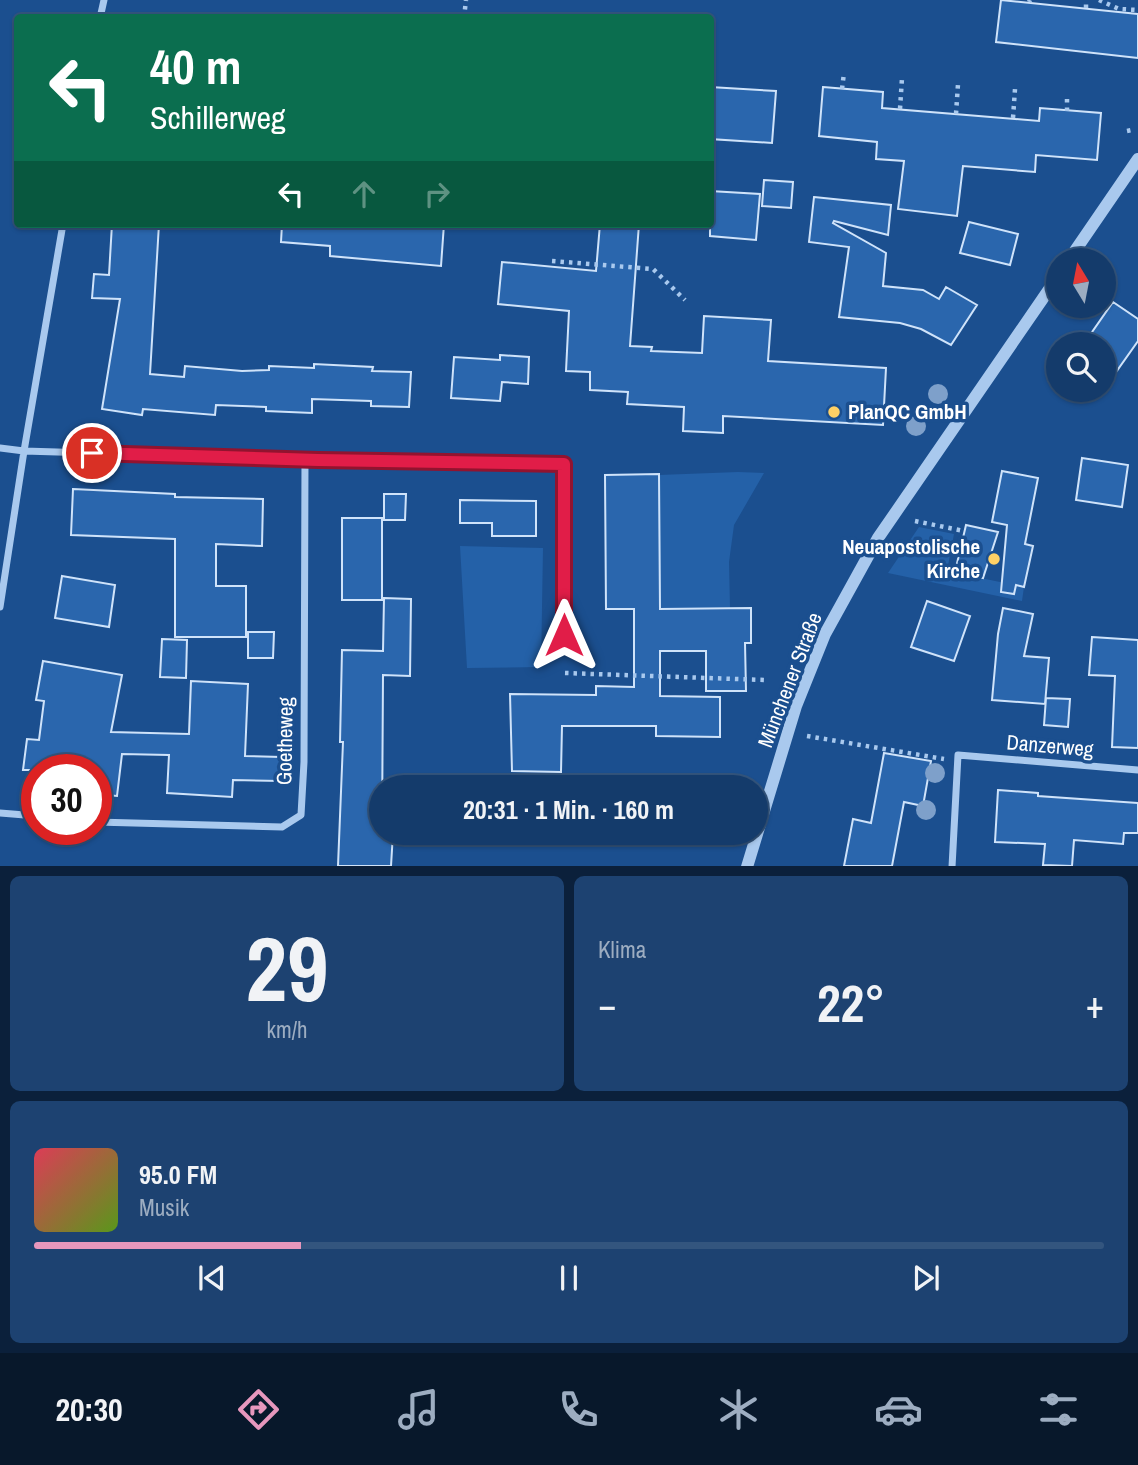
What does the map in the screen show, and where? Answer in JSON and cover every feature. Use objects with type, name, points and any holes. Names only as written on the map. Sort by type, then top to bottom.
[{"type":"street","points":[[1078,248],[1138,159]]},
{"type":"street","points":[[0,607],[62,228]]},
{"type":"street","name":"Münchener Straße","points":[[747,866],[796,706],[825,634],[885,528],[1046,294]]},
{"type":"street","points":[[0,448],[305,460],[564,464],[564,635]]},
{"type":"street","name":"Goetheweg","points":[[112,822],[282,827],[301,815],[304,762],[305,460]]},
{"type":"street","points":[[952,866],[958,759]]},
{"type":"street","name":"Danzerweg","points":[[958,759],[1138,770]]},
{"type":"street","points":[[0,813],[21,815]]},
{"type":"path","points":[[1086,0],[1086,8]]},
{"type":"path","points":[[1099,0],[1124,11],[1138,10]]},
{"type":"path","points":[[842,89],[844,73]]},
{"type":"path","points":[[900,109],[902,78]]},
{"type":"path","points":[[956,114],[958,83]]},
{"type":"path","points":[[1013,118],[1015,89]]},
{"type":"path","points":[[1066,111],[1067,94]]},
{"type":"path","points":[[552,261],[653,270],[684,300]]},
{"type":"path","points":[[915,522],[964,531]]},
{"type":"path","points":[[565,673],[765,680]]},
{"type":"path","points":[[807,736],[958,759]]},
{"type":"shaded area","points":[[764,473],[734,525],[729,562],[730,608],[660,609],[659,475]]},
{"type":"shaded area","points":[[919,527],[954,534],[947,571],[1024,587],[1022,601],[888,573]]},
{"type":"shaded area","points":[[460,546],[543,548],[541,667],[467,668]]},
{"type":"building","points":[[1001,0],[1138,14],[1138,58],[996,42]]},
{"type":"building","points":[[714,87],[776,91],[772,143],[714,139]]},
{"type":"building","points":[[823,87],[883,92],[882,108],[1039,121],[1040,108],[1101,113],[1097,160],[1036,155],[1035,172],[963,166],[957,216],[898,209],[904,161],[876,159],[877,142],[819,136]]},
{"type":"building","points":[[764,180],[793,182],[791,208],[762,206]]},
{"type":"building","points":[[714,191],[760,194],[756,240],[710,236],[710,228],[714,228]]},
{"type":"building","points":[[814,197],[891,205],[888,235],[834,221],[833,223],[886,253],[883,286],[923,290],[939,299],[946,287],[977,305],[951,345],[921,329],[900,323],[839,317],[849,247],[809,242]]},
{"type":"building","points":[[969,222],[1018,234],[1010,265],[960,253]]},
{"type":"building","points":[[112,228],[159,228],[150,374],[184,377],[185,366],[242,371],[269,370],[269,366],[314,368],[314,364],[373,367],[372,371],[411,372],[409,407],[371,406],[371,401],[312,399],[312,413],[266,411],[266,407],[216,405],[215,415],[143,409],[142,415],[102,409],[120,299],[92,298],[94,274],[109,275]]},
{"type":"building","points":[[282,228],[444,228],[441,266],[330,256],[330,246],[281,242]]},
{"type":"building","points":[[600,228],[639,228],[630,346],[652,347],[651,351],[702,353],[704,316],[771,320],[768,361],[886,368],[883,425],[723,416],[723,433],[683,431],[684,407],[627,404],[628,392],[590,390],[590,372],[566,371],[569,311],[498,304],[502,262],[596,271]]},
{"type":"building","points":[[1116,304],[1138,319],[1138,341],[1116,372],[1116,332],[1092,332],[1102,318],[1116,318]]},
{"type":"building","points":[[500,355],[529,357],[528,384],[502,382],[500,401],[451,398],[454,357],[500,360]]},
{"type":"building","points":[[1082,458],[1128,465],[1122,507],[1076,500]]},
{"type":"building","points":[[1002,471],[1038,478],[1025,544],[1033,546],[1024,587],[1016,585],[1014,594],[1001,592],[1007,525],[992,522]]},
{"type":"building","points":[[659,474],[660,609],[751,608],[751,643],[745,643],[746,691],[706,691],[706,651],[660,651],[660,696],[720,697],[720,737],[656,736],[656,726],[562,726],[561,772],[512,771],[510,694],[596,695],[596,686],[634,687],[634,609],[606,609],[605,475]]},
{"type":"building","points":[[73,489],[175,494],[175,497],[263,499],[262,546],[216,544],[216,586],[246,586],[246,637],[175,637],[175,539],[71,535]]},
{"type":"building","points":[[384,494],[406,494],[405,520],[384,520]]},
{"type":"building","points":[[460,500],[536,501],[536,536],[492,536],[492,523],[460,523]]},
{"type":"building","points":[[342,518],[382,518],[382,600],[342,600]]},
{"type":"building","points":[[966,525],[998,532],[983,578],[955,572]]},
{"type":"building","points":[[62,576],[115,585],[109,627],[55,618]]},
{"type":"building","points":[[384,598],[411,599],[410,676],[383,675],[382,775],[369,775],[369,845],[392,845],[391,866],[338,866],[343,742],[340,742],[342,650],[383,651]]},
{"type":"building","points":[[927,601],[970,616],[954,661],[911,647]]},
{"type":"building","points":[[1003,608],[1033,614],[1024,656],[1049,658],[1045,704],[992,700]]},
{"type":"building","points":[[248,632],[274,632],[273,658],[248,658]]},
{"type":"building","points":[[1092,637],[1138,640],[1138,748],[1112,747],[1115,676],[1089,675]]},
{"type":"building","points":[[162,639],[187,640],[186,678],[160,677]]},
{"type":"building","points":[[43,661],[122,675],[111,732],[189,734],[191,681],[248,684],[245,756],[281,757],[280,781],[233,780],[232,797],[167,793],[169,755],[122,754],[117,796],[112,796],[112,754],[25,754],[27,739],[39,740],[44,701],[36,700]]},
{"type":"building","points":[[1046,698],[1070,699],[1068,727],[1044,725]]},
{"type":"building","points":[[884,753],[931,761],[923,806],[904,802],[892,866],[844,866],[853,819],[871,823]]},
{"type":"building","points":[[998,790],[1038,793],[1038,796],[1138,803],[1138,833],[1124,833],[1123,844],[1074,840],[1072,866],[1043,865],[1045,844],[995,842]]},
{"type":"place","name":"PlanQC GmbH","points":[[834,412]]},
{"type":"place","name":"Neuapostolische Kirche","points":[[994,559]]},
{"type":"route","points":[[92,453],[564,464],[564,635]]}]
